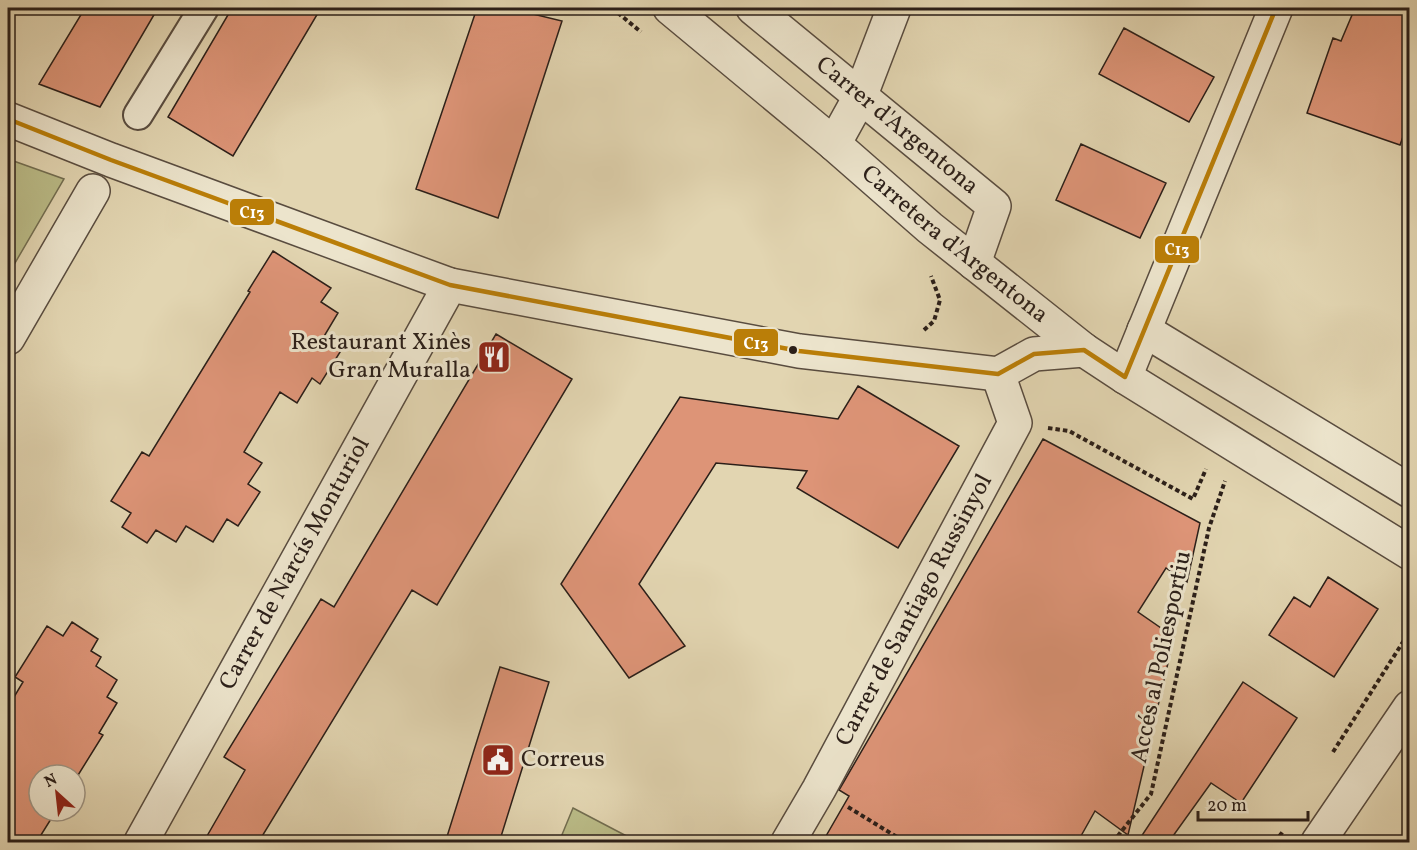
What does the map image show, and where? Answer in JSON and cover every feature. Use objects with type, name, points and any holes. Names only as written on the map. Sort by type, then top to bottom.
[{"type":"street","points":[[138,115],[204,8]]},
{"type":"street","name":"Carretera d'Argentona","points":[[670,8],[834,144],[930,228],[1084,350],[1410,553]]},
{"type":"street","name":"Carrer d'Argentona","points":[[753,8],[994,207],[974,263]]},
{"type":"street","points":[[834,144],[860,97],[894,8]]},
{"type":"street","points":[[1125,377],[1276,8]]},
{"type":"street","points":[[8,119],[111,160],[450,285],[799,351],[998,374],[1034,354],[1084,350]]},
{"type":"street","points":[[8,338],[93,191]]},
{"type":"street","name":"Carrer de Narcís Monturiol","points":[[141,843],[450,285]]},
{"type":"street","points":[[1144,330],[1410,490]]},
{"type":"street","name":"Carrer de Santiago Russinyol","points":[[788,843],[1015,423],[998,374]]},
{"type":"street","points":[[1318,843],[1410,706]]},
{"type":"path","points":[[612,8],[648,37]]},
{"type":"path","points":[[916,335],[934,321],[940,300],[930,274]]},
{"type":"path","points":[[1070,431],[1193,500],[1202,480]]},
{"type":"path","name":"Accés al Poliesportiu","points":[[1113,843],[1151,794],[1209,528],[1226,479]]},
{"type":"path","points":[[1333,752],[1410,632]]},
{"type":"path","points":[[819,789],[904,843]]},
{"type":"path","points":[[1275,843],[1288,822]]},
{"type":"green space","points":[[8,159],[64,179],[8,275]]},
{"type":"green space","points":[[573,808],[638,842],[559,842]]},
{"type":"building","points":[[85,8],[158,8],[100,107],[39,84]]},
{"type":"building","points":[[232,8],[321,8],[233,156],[168,117]]},
{"type":"building","points":[[477,8],[508,8],[562,21],[498,218],[416,189]]},
{"type":"building","points":[[1355,8],[1410,8],[1410,117],[1400,145],[1307,113],[1333,38],[1341,41]]},
{"type":"building","points":[[1124,28],[1214,77],[1189,122],[1099,74]]},
{"type":"building","points":[[1081,144],[1166,183],[1140,238],[1056,200]]},
{"type":"building","points":[[273,251],[331,288],[321,302],[338,313],[323,338],[342,349],[320,384],[312,378],[297,403],[280,392],[244,452],[262,463],[248,484],[260,492],[238,526],[227,519],[213,542],[186,526],[176,542],[156,530],[147,543],[122,527],[131,513],[111,501],[142,452],[149,456]]},
{"type":"building","points":[[496,334],[572,379],[437,605],[412,590],[258,843],[203,843],[245,770],[224,757],[321,599],[334,607]]},
{"type":"building","points":[[858,386],[959,446],[898,548],[797,488],[807,471],[716,463],[639,584],[685,646],[629,678],[561,584],[680,397],[838,419]]},
{"type":"building","points":[[1043,439],[1200,523],[1187,582],[1166,568],[1138,612],[1174,637],[1128,835],[1095,811],[1077,843],[822,843],[849,796],[839,790]]},
{"type":"building","points":[[1328,577],[1378,609],[1334,677],[1269,635],[1294,597],[1310,607]]},
{"type":"building","points":[[72,622],[98,639],[91,651],[101,657],[96,666],[117,680],[107,697],[117,703],[99,733],[103,735],[86,763],[27,763],[27,823],[48,823],[36,843],[8,843],[8,707],[23,682],[15,677],[47,626],[63,636]]},
{"type":"building","name":"Correus","points":[[500,667],[549,682],[499,843],[445,843]]},
{"type":"building","points":[[1243,682],[1297,718],[1241,803],[1211,783],[1168,843],[1137,843]]},
{"type":"transit line","name":"C13","points":[[8,119],[111,160],[450,285],[799,351],[998,374],[1034,354],[1084,350],[1125,377],[1276,8]]},
{"type":"place","name":"Restaurant Xinès Gran Muralla","points":[[494,357]]},
{"type":"place","name":"Correus","points":[[498,760]]}]
